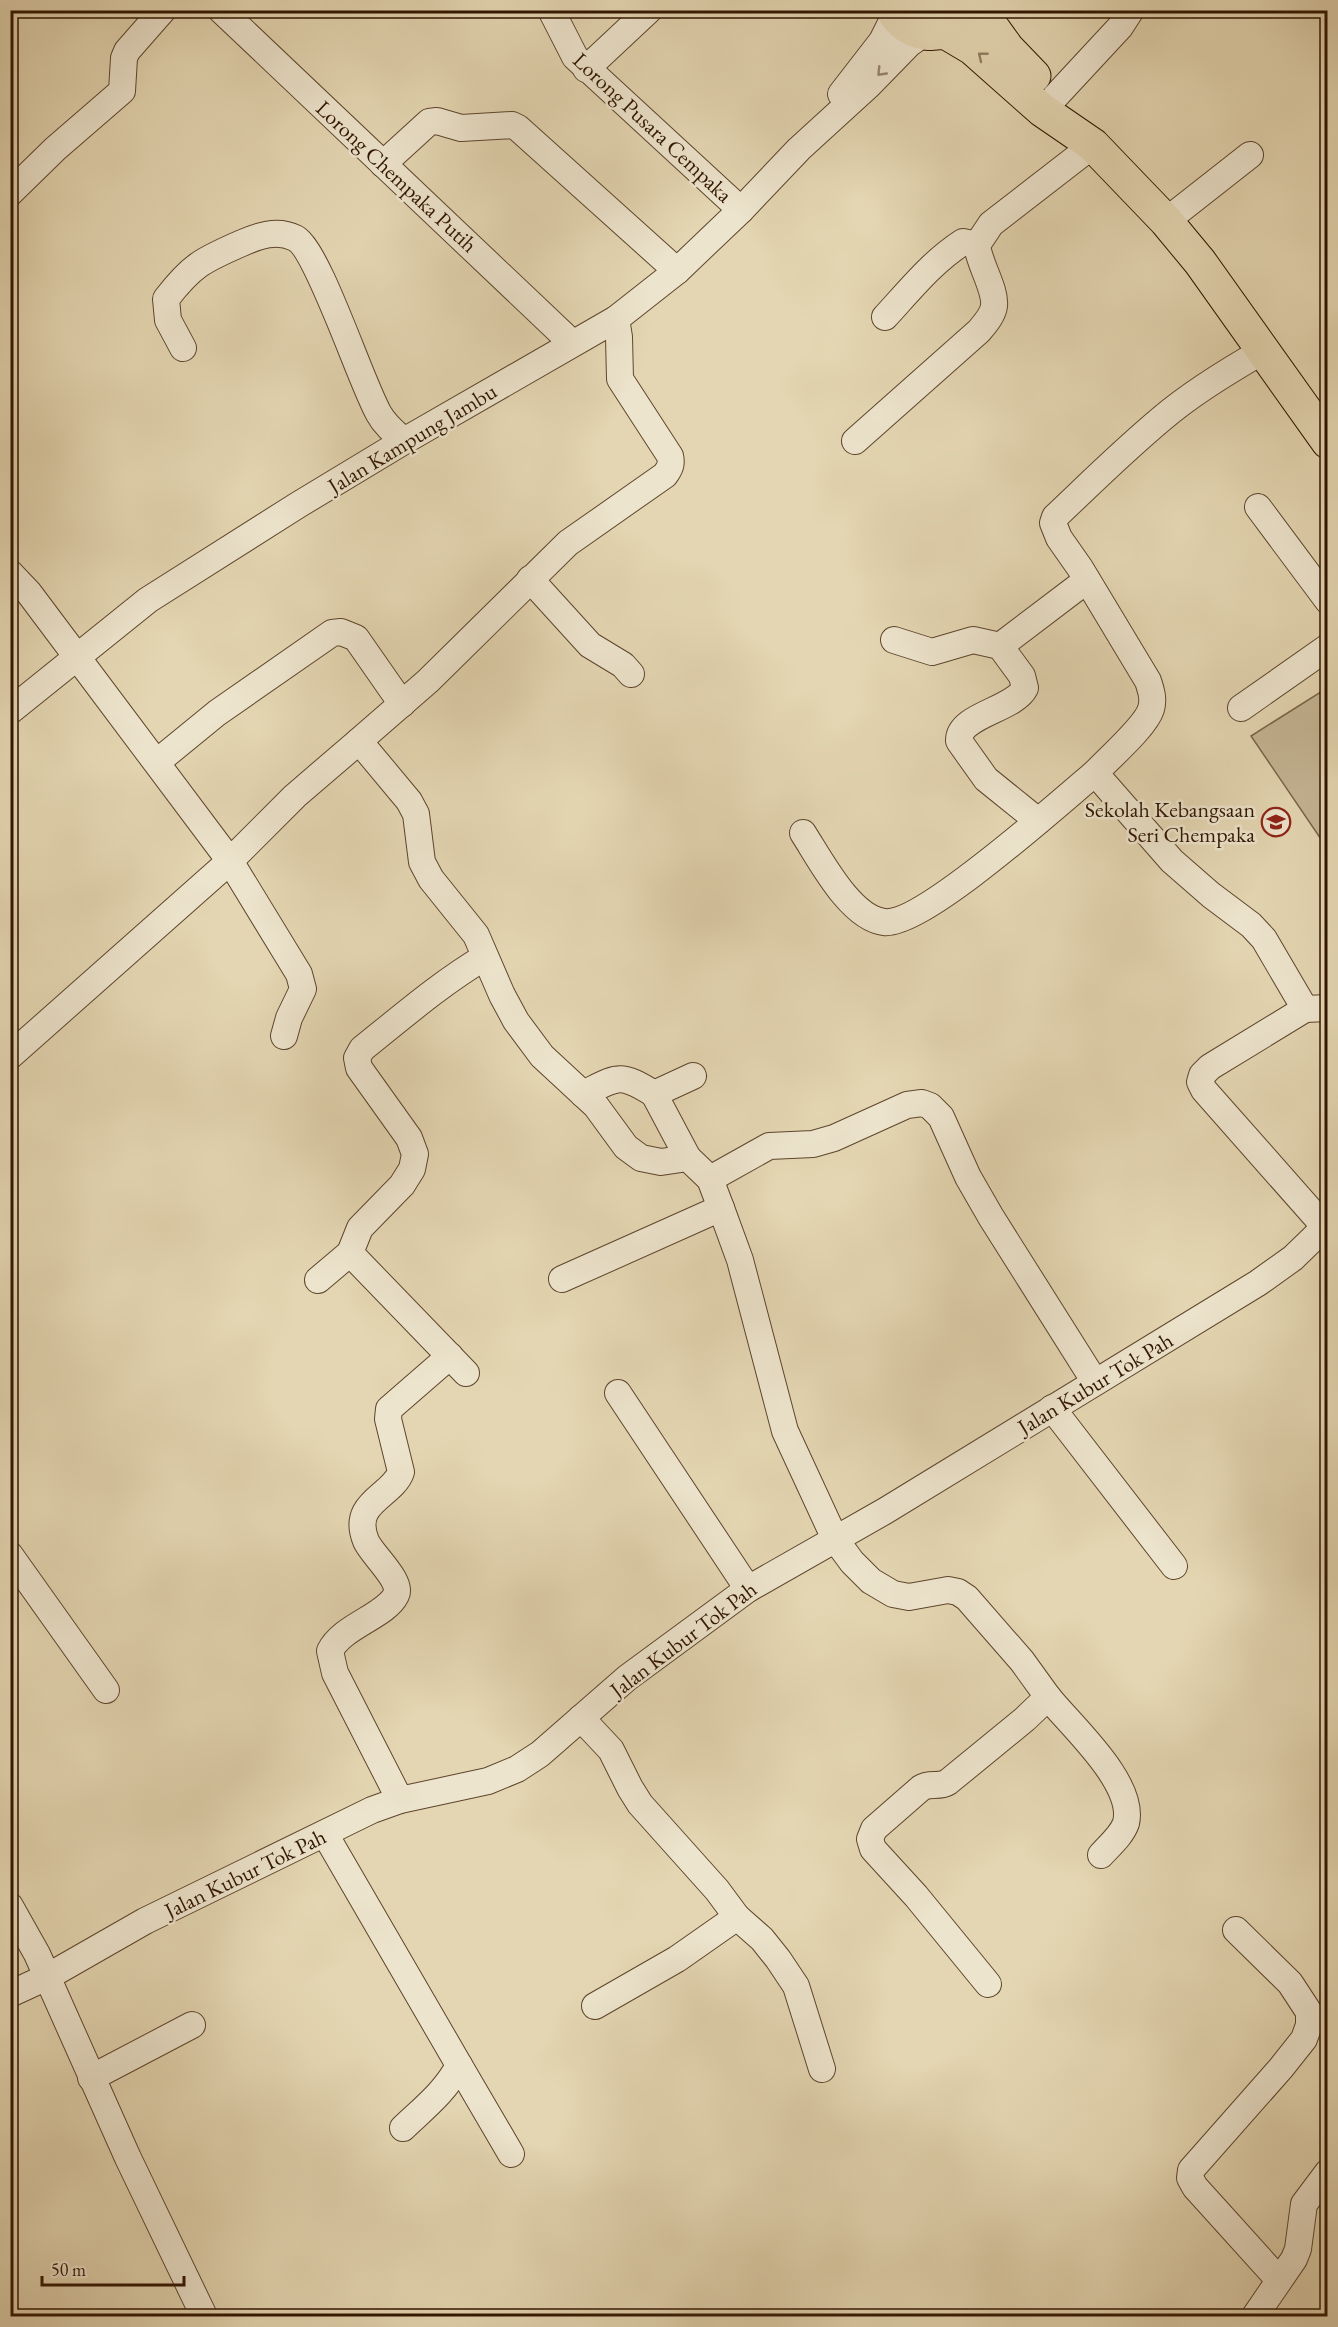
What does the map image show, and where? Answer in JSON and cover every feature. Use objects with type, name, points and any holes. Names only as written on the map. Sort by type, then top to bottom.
[{"type":"main road","points":[[935,33],[958,26],[970,10]]},
{"type":"main road","points":[[980,10],[1008,49],[1055,97],[1093,145],[1166,221],[1200,262],[1328,442]]},
{"type":"main road","points":[[894,13],[913,30],[935,33],[972,48],[1042,110],[1093,145]]},
{"type":"street","points":[[10,193],[55,149],[122,91],[124,58],[127,51],[164,10]]},
{"type":"street","name":"Lorong Chempaka Putih","points":[[221,10],[572,343]]},
{"type":"street","name":"Lorong Pusara Cempaka","points":[[551,10],[575,57],[586,69],[741,210]]},
{"type":"street","points":[[586,69],[649,10]]},
{"type":"street","points":[[1055,97],[1120,27],[1131,10]]},
{"type":"street","name":"Jalan Kampung Jambu","points":[[799,149],[882,41],[894,13]]},
{"type":"street","name":"Jalan Kampung Jambu","points":[[10,711],[147,600],[404,441],[616,319],[677,271],[741,210],[799,149],[868,86],[909,44],[935,33]]},
{"type":"street","points":[[383,164],[429,122],[437,121],[461,128],[512,124],[677,271]]},
{"type":"street","points":[[855,441],[918,387],[988,320],[994,307],[992,293],[978,256],[977,245],[991,224],[1093,145]]},
{"type":"street","points":[[1166,221],[1250,154]]},
{"type":"street","points":[[183,348],[168,320],[166,299],[185,275],[205,260],[261,235],[282,234],[296,238],[307,250],[331,300],[380,416],[404,441]]},
{"type":"street","points":[[885,317],[932,265],[963,242],[977,245]]},
{"type":"street","points":[[10,1056],[230,861],[295,796],[428,681],[568,543],[665,476],[672,462],[670,456],[620,379],[620,337],[616,319]]},
{"type":"street","points":[[803,833],[849,901],[872,918],[885,923],[900,920],[946,895],[1038,821],[1095,773],[1146,720],[1152,708],[1153,696],[1148,681],[1054,530],[1055,517],[1137,440],[1173,410],[1214,380],[1264,350]]},
{"type":"street","points":[[1258,507],[1328,601]]},
{"type":"street","points":[[10,573],[29,593],[230,861],[299,974],[303,988],[289,1018],[284,1036]]},
{"type":"street","points":[[530,579],[590,645],[623,665],[631,674]]},
{"type":"street","points":[[1000,646],[1087,580]]},
{"type":"street","points":[[157,762],[217,713],[332,633],[340,632],[356,638],[402,704]]},
{"type":"street","points":[[894,640],[932,652],[976,639],[1000,646],[1022,676],[1025,688],[1017,697],[966,725],[959,735],[959,741],[986,779],[1038,821]]},
{"type":"street","points":[[1241,708],[1328,647]]},
{"type":"street","points":[[359,741],[410,801],[416,814],[422,862],[431,879],[476,935],[516,1021],[542,1056],[596,1106],[626,1147],[641,1158],[661,1162],[688,1158]]},
{"type":"street","points":[[1095,773],[1172,861],[1211,896],[1251,925],[1316,1009],[1210,1067],[1202,1075],[1200,1082],[1204,1090],[1326,1226]]},
{"type":"street","points":[[318,1280],[350,1253],[360,1228],[402,1185],[412,1169],[415,1154],[408,1138],[357,1063],[359,1053],[456,974],[485,957]]},
{"type":"street","points":[[654,1094],[693,1076]]},
{"type":"street","points":[[583,1094],[621,1078],[632,1080],[654,1094],[688,1158],[710,1179],[740,1260],[785,1431],[835,1539],[852,1562],[871,1581],[893,1594],[909,1597],[931,1592],[958,1592],[967,1598],[1022,1661],[1048,1697],[1109,1768],[1127,1807],[1126,1822],[1121,1833],[1101,1856]]},
{"type":"street","points":[[710,1179],[769,1146],[813,1144],[834,1138],[907,1105],[922,1103],[930,1106],[941,1117],[968,1177],[991,1217],[1095,1383]]},
{"type":"street","points":[[562,1279],[721,1208]]},
{"type":"street","name":"Jalan Kubur Tok Pah","points":[[10,1994],[48,1977],[145,1921],[372,1810],[400,1800],[488,1781],[517,1769],[540,1754],[634,1672],[748,1589],[1258,1284],[1293,1258],[1326,1226]]},
{"type":"street","points":[[350,1253],[458,1365],[389,1409],[388,1419],[401,1472],[396,1481],[369,1505],[365,1513],[363,1528],[366,1540],[395,1581],[398,1591],[387,1605],[338,1638],[330,1651],[335,1673],[400,1800]]},
{"type":"street","points":[[618,1394],[748,1589]]},
{"type":"street","points":[[1052,1408],[1174,1566]]},
{"type":"street","points":[[10,1555],[106,1690]]},
{"type":"street","points":[[988,1984],[916,1896],[873,1849],[870,1839],[874,1829],[921,1788],[929,1784],[941,1785],[948,1782],[1025,1719],[1048,1697]]},
{"type":"street","points":[[581,1718],[611,1750],[640,1804],[717,1890],[737,1917],[762,1940],[778,1959],[796,1986],[822,2069]]},
{"type":"street","points":[[325,1834],[511,2154]]},
{"type":"street","points":[[10,1906],[48,1977],[91,2078],[204,2316]]},
{"type":"street","points":[[595,2006],[677,1959],[737,1917]]},
{"type":"street","points":[[1236,1930],[1290,1983],[1309,2012],[1309,2025],[1304,2039],[1262,2091],[1191,2170],[1190,2178],[1195,2187],[1279,2280]]},
{"type":"street","points":[[91,2078],[192,2025]]},
{"type":"street","points":[[403,2128],[441,2094],[459,2065]]},
{"type":"street","points":[[1255,2316],[1296,2255],[1304,2204],[1328,2172]]},
{"type":"shaded area","points":[[1327,688],[1327,848],[1251,736]]},
{"type":"place","name":"Sekolah Kebangsaan Seri Chempaka","points":[[1276,822]]}]
